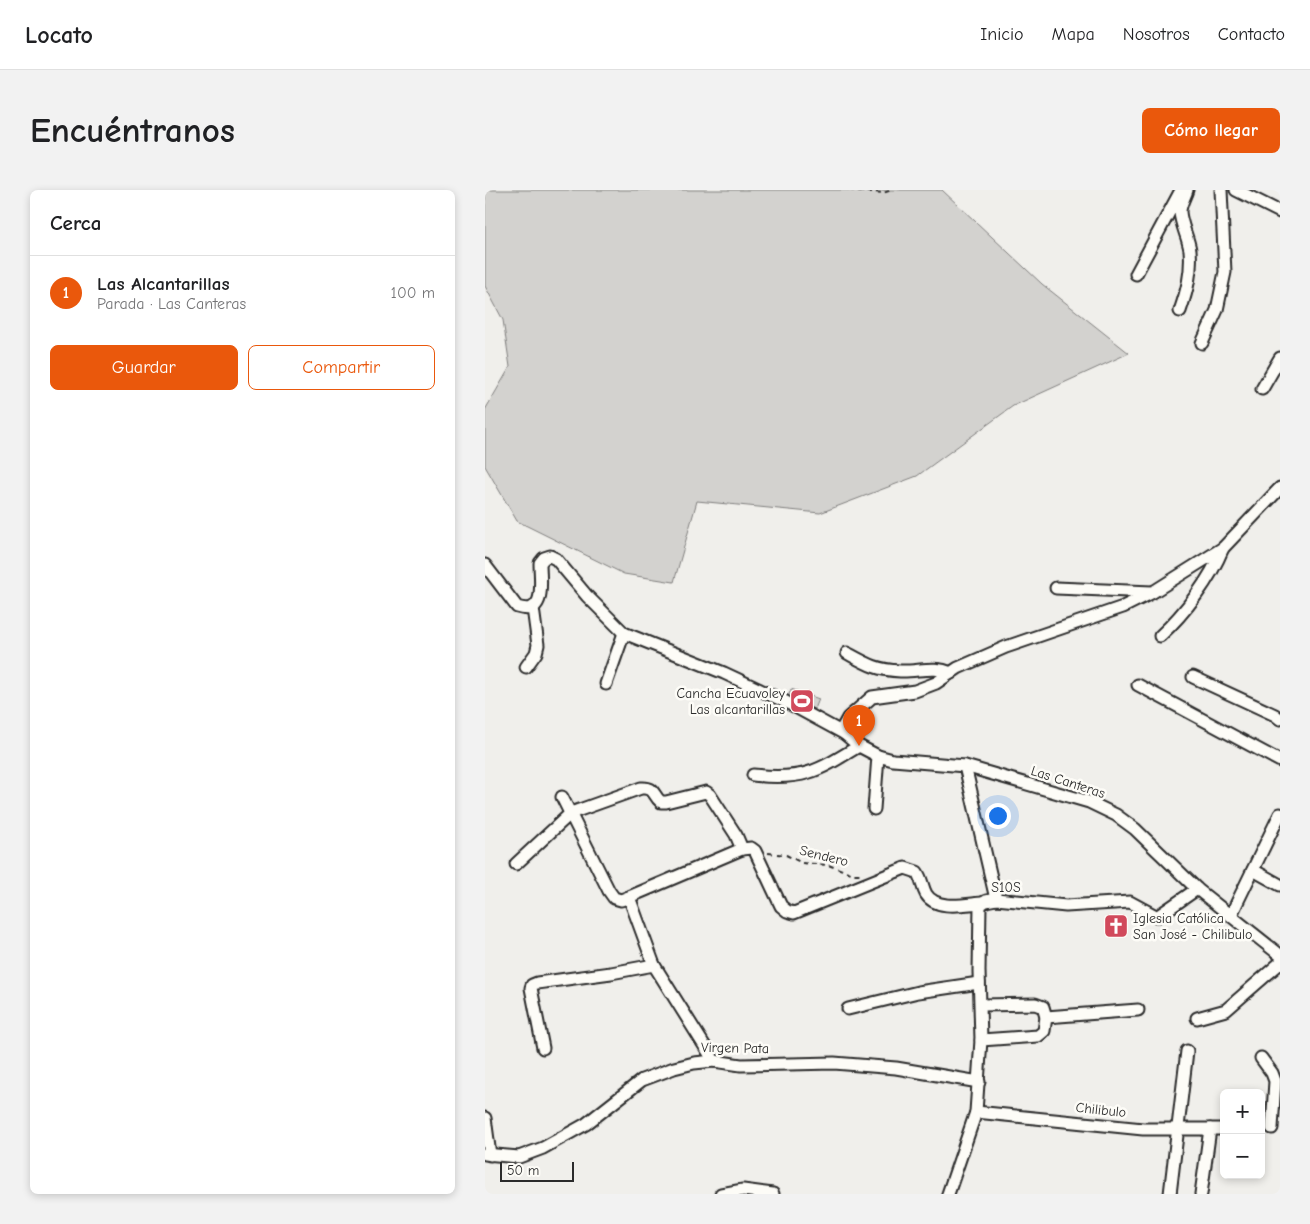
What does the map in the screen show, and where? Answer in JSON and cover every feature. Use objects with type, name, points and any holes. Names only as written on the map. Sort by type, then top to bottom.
[{"type":"street","points":[[1136,274],[1181,190]]},
{"type":"street","points":[[1180,311],[1191,269],[1190,248],[1180,213],[1187,190]]},
{"type":"street","points":[[1201,343],[1217,310],[1225,272],[1221,190]]},
{"type":"street","points":[[1236,190],[1280,212]]},
{"type":"street","points":[[1262,390],[1280,358]]},
{"type":"street","points":[[845,734],[843,727],[848,718],[872,697],[915,691],[936,683],[958,668],[1006,648],[1123,607],[1153,592],[1223,548],[1280,488]]},
{"type":"street","points":[[1160,636],[1179,619],[1195,597],[1217,563],[1223,548]]},
{"type":"street","points":[[485,565],[517,608],[524,610],[533,608],[539,601],[541,589],[540,563],[544,558],[550,556],[556,559],[587,596],[624,634],[606,684]]},
{"type":"street","points":[[1056,588],[1153,592]]},
{"type":"street","points":[[526,667],[536,653],[538,645],[533,608]]},
{"type":"street","name":"Las Canteras","points":[[624,634],[724,673],[786,702],[845,734],[859,746],[878,756],[893,760],[965,766],[1104,808],[1135,829],[1197,889],[1280,955]]},
{"type":"street","points":[[847,653],[873,667],[887,670],[939,669],[951,673]]},
{"type":"street","points":[[1193,677],[1280,719]]},
{"type":"street","points":[[1138,685],[1280,761]]},
{"type":"street","points":[[753,776],[778,777],[809,773],[824,768],[859,746]]},
{"type":"street","points":[[874,809],[878,756]]},
{"type":"street","points":[[965,766],[996,899]]},
{"type":"street","points":[[515,864],[571,813],[648,787],[653,790],[661,802],[706,792],[710,795],[736,835],[742,849]]},
{"type":"street","points":[[562,796],[609,891],[614,898],[621,900],[742,849],[751,848],[755,851],[781,906],[794,913],[905,868],[917,872],[925,893],[935,903],[944,905],[982,903]]},
{"type":"street","points":[[1231,915],[1280,814]]},
{"type":"street","points":[[1253,870],[1280,885]]},
{"type":"street","name":"S10S","points":[[948,1194],[976,1112],[981,1040],[979,983],[980,905],[996,899],[1066,906],[1130,902],[1158,916],[1197,889]]},
{"type":"street","points":[[629,897],[654,965],[713,1062]]},
{"type":"street","points":[[1197,1018],[1221,1012],[1231,1007],[1280,964]]},
{"type":"street","points":[[543,1048],[531,988],[532,985],[537,982],[611,974],[654,965]]},
{"type":"street","points":[[848,1009],[918,992],[979,983]]},
{"type":"street","points":[[981,1005],[1035,1004],[1043,1008],[1046,1017],[1044,1031],[1038,1036],[981,1040]]},
{"type":"street","points":[[1046,1017],[1138,1010]]},
{"type":"street","points":[[1171,1194],[1177,1130],[1181,1120],[1187,1051]]},
{"type":"street","points":[[1261,1058],[1272,1073],[1275,1081],[1271,1128]]},
{"type":"street","name":"Virgen Pata","points":[[488,1154],[519,1157],[543,1148],[585,1124],[642,1080],[694,1063],[713,1062],[741,1065],[835,1063],[896,1068],[979,1082]]},
{"type":"street","name":"Chilibulo","points":[[976,1112],[1143,1129],[1220,1129]]},
{"type":"street","points":[[485,1118],[488,1154]]},
{"type":"street","points":[[1201,1194],[1210,1129]]},
{"type":"street","points":[[721,1194],[743,1190],[773,1194]]},
{"type":"path","points":[[849,190],[883,193],[892,190]]},
{"type":"path","name":"Sendero","points":[[755,851],[786,855],[802,863],[828,865],[854,874],[863,874]]},
{"type":"shaded area","points":[[485,190],[942,190],[1042,284],[1129,353],[1013,406],[917,476],[820,513],[697,501],[674,582],[624,574],[517,521],[485,466],[485,410],[510,367],[503,320],[485,286]]},
{"type":"shaded area","name":"Cancha Ecuavoley Las alcantarillas","points":[[791,689],[819,699],[813,714],[786,702]]},
{"type":"place","name":"Cancha Ecuavoley Las alcantarillas","points":[[802,701]]},
{"type":"place","name":"Las Alcantarillas","points":[[859,746]]},
{"type":"place","name":"Iglesia Católica San José - Chilibulo","points":[[1116,926]]}]
